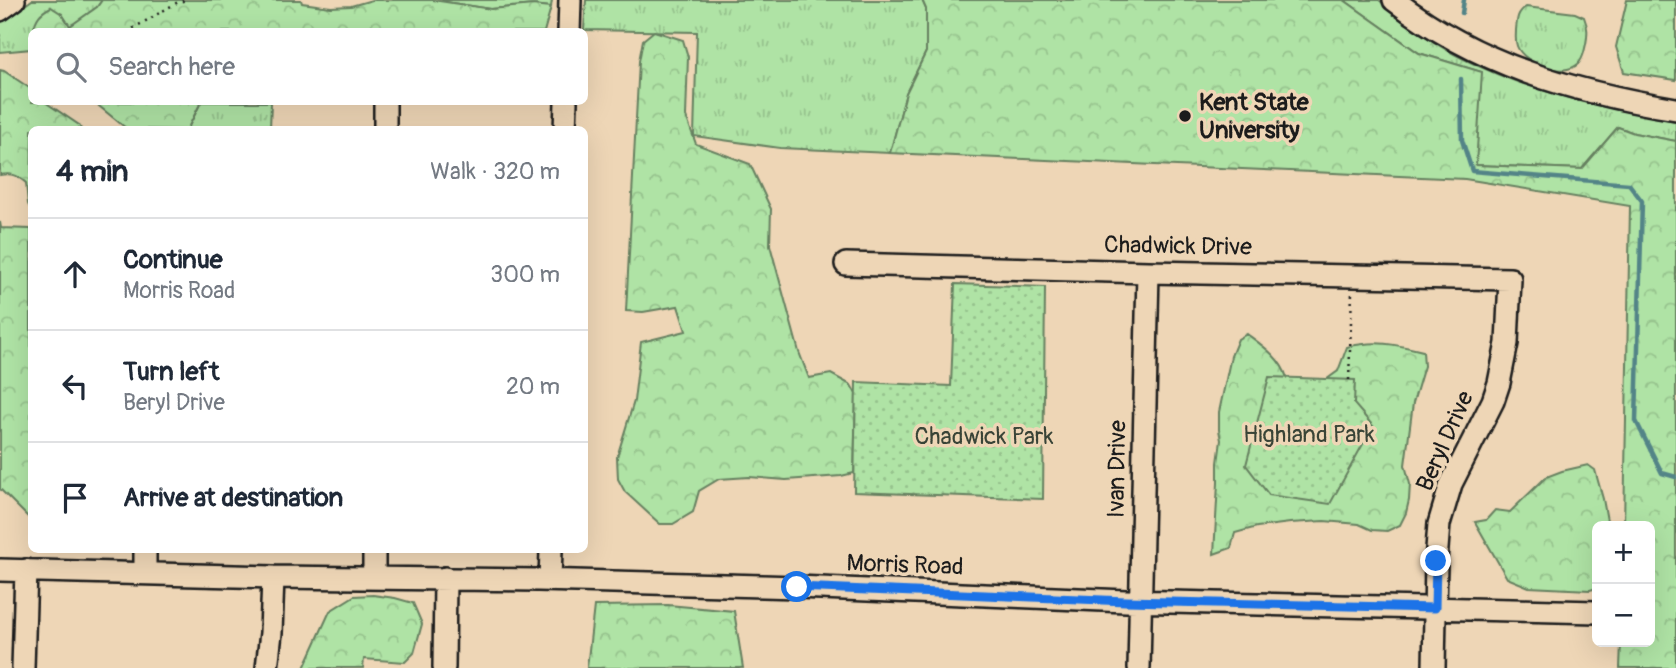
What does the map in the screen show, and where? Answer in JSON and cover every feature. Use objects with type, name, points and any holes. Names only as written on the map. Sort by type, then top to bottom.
[{"type":"street","points":[[0,10],[14,0]]},
{"type":"street","points":[[569,0],[569,28]]},
{"type":"street","points":[[1394,0],[1445,35],[1500,63],[1587,92],[1676,109]]},
{"type":"street","points":[[385,105],[385,126]]},
{"type":"street","points":[[565,126],[566,105]]},
{"type":"street","name":"Chadwick Drive","points":[[846,264],[1510,279]]},
{"type":"street","name":"Ivan Drive","points":[[1139,668],[1148,272]]},
{"type":"street","name":"Beryl Drive","points":[[1434,668],[1439,524],[1451,484],[1493,401],[1499,383],[1507,343],[1510,279]]},
{"type":"street","points":[[145,553],[145,573]]},
{"type":"street","points":[[374,553],[374,577]]},
{"type":"street","points":[[550,580],[551,553]]},
{"type":"street","name":"Morris Road","points":[[0,570],[550,580],[1140,601],[1592,612]]},
{"type":"street","points":[[23,668],[26,570]]},
{"type":"street","points":[[267,668],[272,577]]},
{"type":"street","points":[[444,668],[445,578]]},
{"type":"path","points":[[134,28],[178,2],[188,0]]},
{"type":"path","points":[[1349,380],[1352,285]]},
{"type":"green space","points":[[32,0],[102,0],[97,7],[70,27],[62,14],[38,28],[28,28],[28,49],[0,52],[0,23]]},
{"type":"green space","points":[[102,0],[301,0],[302,3],[331,7],[351,6],[372,0],[433,0],[491,9],[533,5],[551,7],[545,28],[34,28],[39,16],[51,7],[62,14],[70,26],[97,7]]},
{"type":"green space","points":[[433,0],[552,0],[551,7],[533,5],[491,9]]},
{"type":"green space","points":[[586,0],[922,0],[926,9],[926,52],[906,93],[890,153],[780,148],[694,136],[697,32],[584,28]]},
{"type":"green space","points":[[922,0],[1344,0],[1419,53],[1482,72],[1476,165],[1582,169],[1618,127],[1676,141],[1676,668],[1620,668],[1621,647],[1655,647],[1655,521],[1624,521],[1630,206],[1465,179],[890,153],[906,93],[926,52],[926,9]]},
{"type":"green space","points":[[1344,0],[1379,0],[1440,46],[1513,80],[1594,104],[1676,121],[1676,141],[1618,127],[1582,169],[1475,165],[1481,72],[1419,53]]},
{"type":"green space","points":[[1627,0],[1676,0],[1676,80],[1624,72],[1616,47]]},
{"type":"green space","points":[[1526,7],[1575,13],[1584,17],[1587,40],[1583,57],[1578,64],[1563,70],[1554,69],[1535,63],[1521,53],[1516,42],[1517,23],[1519,14]]},
{"type":"green space","points":[[654,31],[683,40],[688,57],[686,116],[696,144],[750,164],[771,209],[770,245],[799,352],[809,378],[831,374],[851,385],[856,394],[854,473],[786,480],[749,477],[719,479],[699,491],[693,512],[673,524],[660,524],[625,492],[618,479],[617,457],[634,401],[641,342],[686,331],[678,306],[643,312],[626,311],[639,61],[643,40]]},
{"type":"green space","points":[[0,70],[28,87],[28,105],[49,105],[80,126],[28,126],[28,204],[26,183],[14,175],[0,175]]},
{"type":"green space","points":[[98,105],[200,105],[189,126],[123,126]]},
{"type":"green space","points":[[200,105],[271,105],[270,126],[189,126]]},
{"type":"green space","points":[[0,222],[1,228],[28,229],[28,517],[0,489]]},
{"type":"green space","name":"Chadwick Park","points":[[955,284],[1045,287],[1043,499],[854,492],[856,382],[951,386]]},
{"type":"green space","points":[[1247,334],[1276,358],[1287,378],[1323,382],[1338,371],[1347,347],[1385,344],[1423,351],[1424,366],[1413,403],[1405,465],[1410,484],[1409,500],[1400,525],[1387,531],[1372,530],[1359,524],[1324,521],[1257,527],[1235,533],[1231,548],[1214,554],[1221,440],[1219,412],[1231,356],[1238,339]]},
{"type":"green space","name":"Highland Park","points":[[1269,377],[1355,380],[1354,404],[1373,426],[1330,504],[1269,495],[1246,465]]},
{"type":"green space","points":[[1588,465],[1595,470],[1603,499],[1607,521],[1592,521],[1590,590],[1529,587],[1507,578],[1475,522],[1486,520],[1495,510],[1510,512],[1546,477]]},
{"type":"green space","points":[[373,595],[413,603],[422,624],[414,653],[405,662],[364,659],[363,668],[304,668],[330,611],[354,596]]},
{"type":"green space","points":[[668,605],[734,611],[743,668],[587,668],[594,606]]},
{"type":"waterway","points":[[1462,13],[1464,0]]},
{"type":"waterway","points":[[1461,79],[1462,140],[1472,171],[1629,184],[1642,201],[1636,421],[1662,473],[1676,477]]},
{"type":"place","name":"Kent State University","points":[[1185,116]]},
{"type":"route","points":[[797,587],[1126,601],[1435,608],[1436,561]]}]
